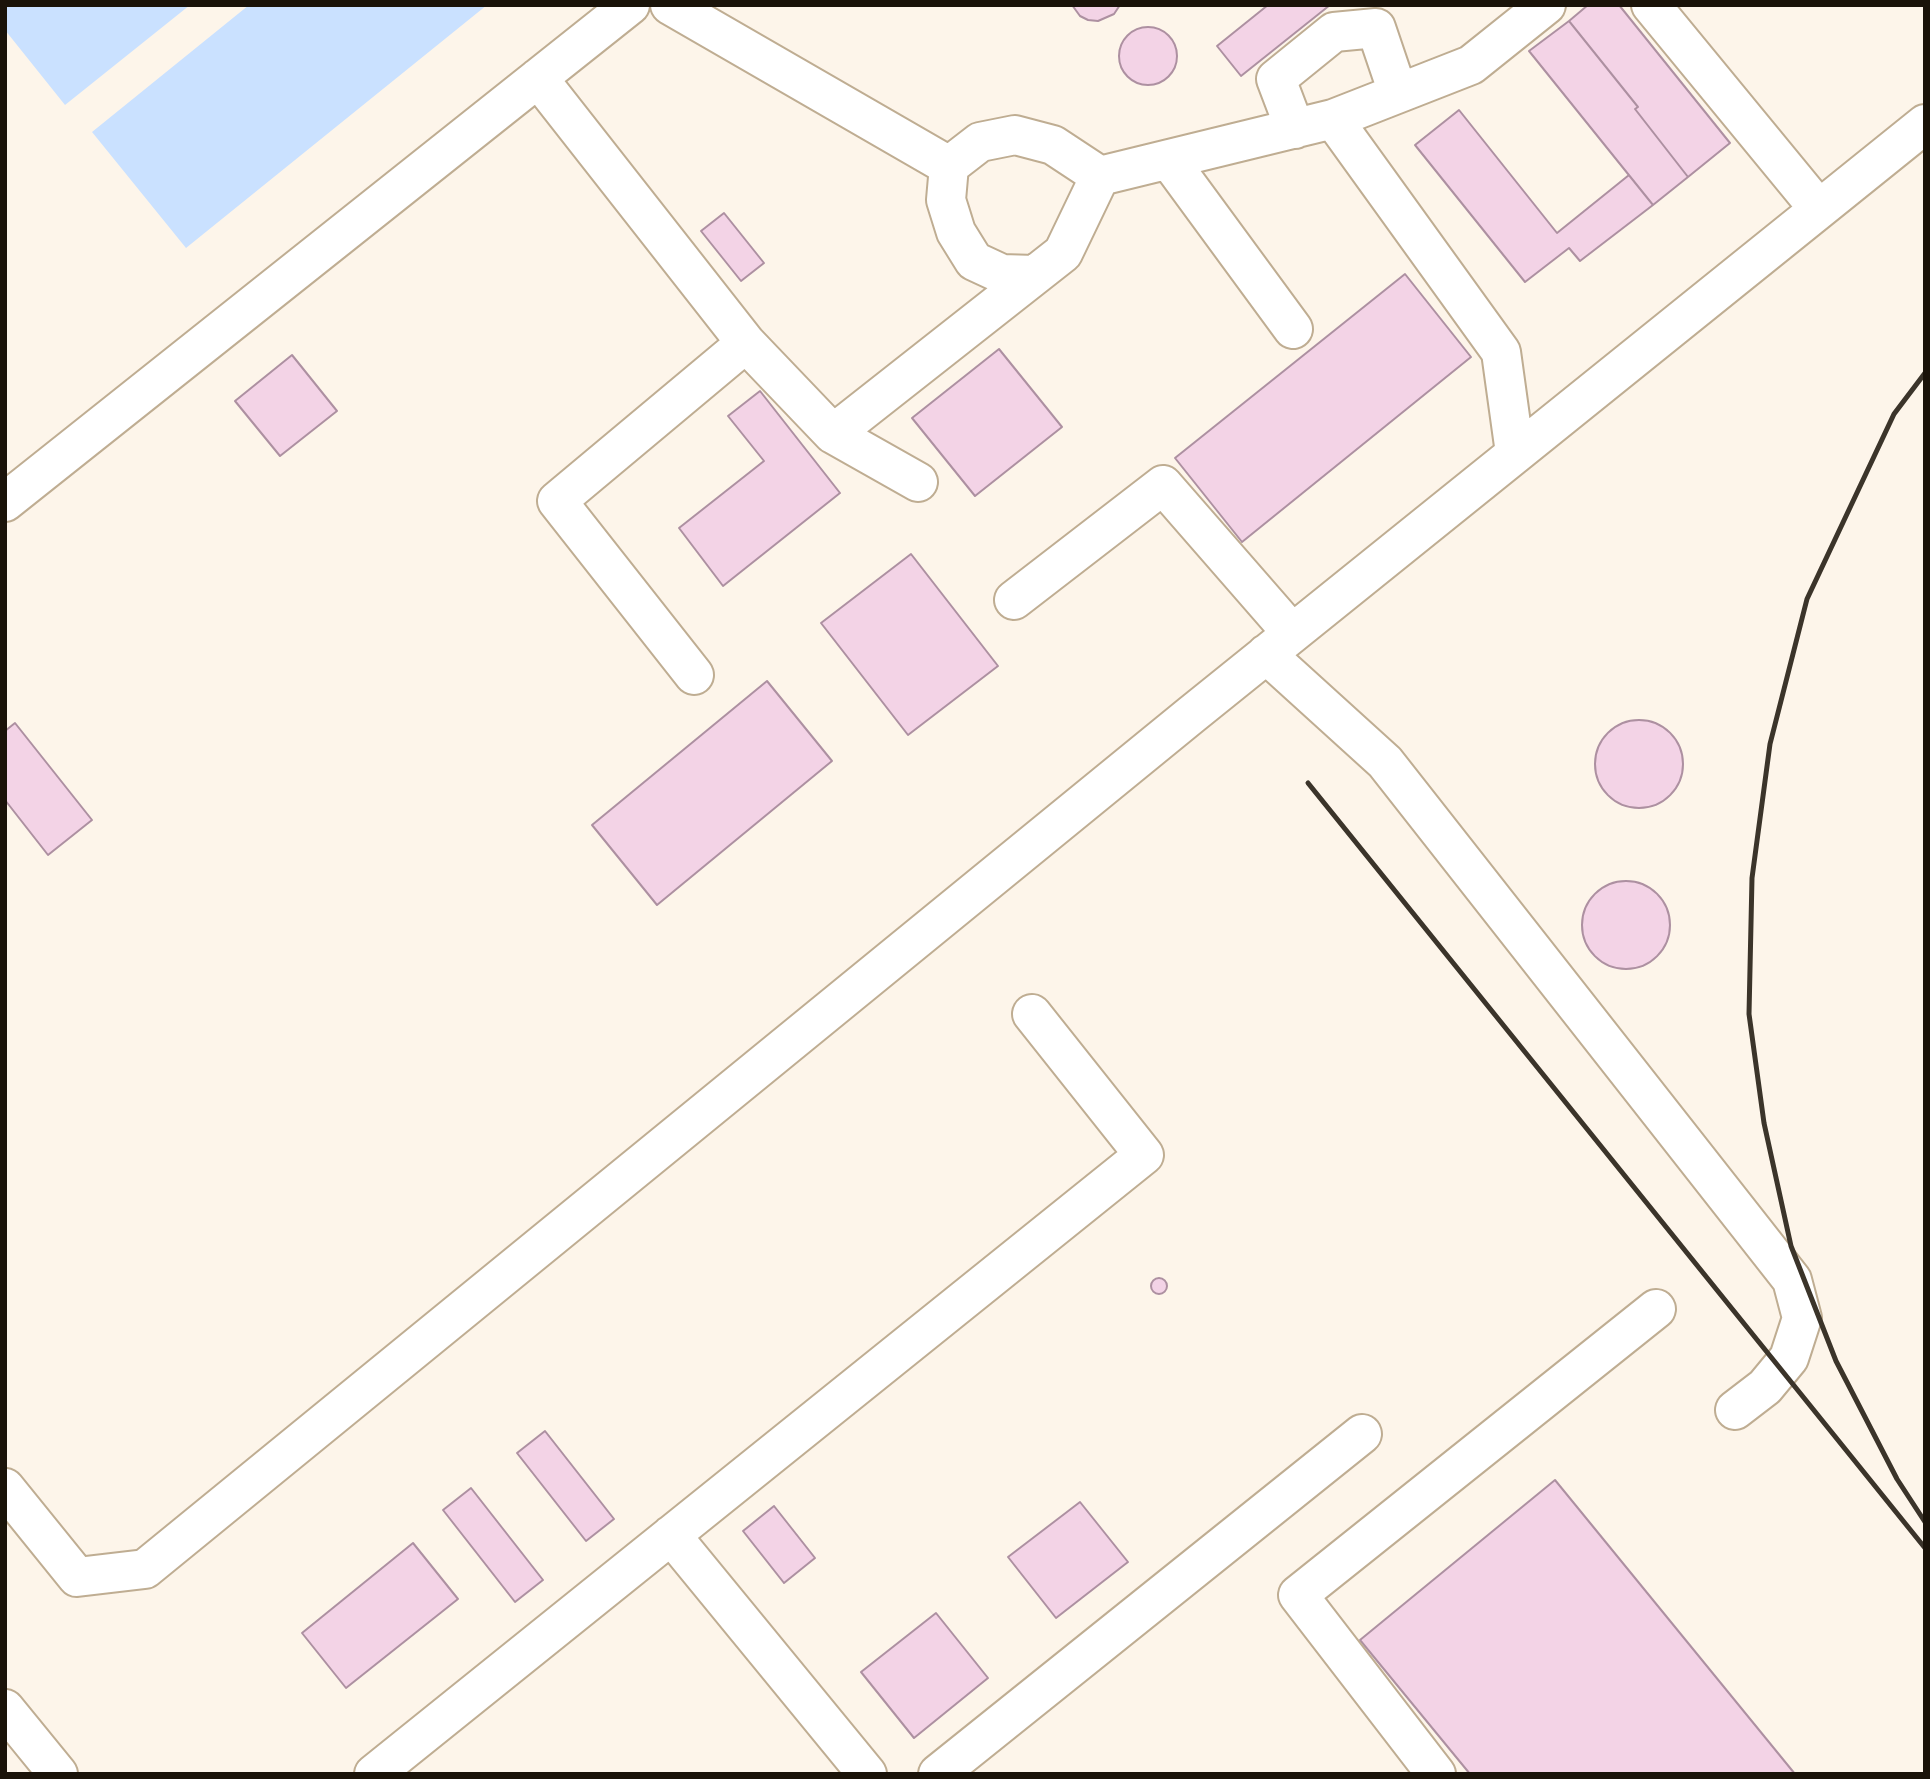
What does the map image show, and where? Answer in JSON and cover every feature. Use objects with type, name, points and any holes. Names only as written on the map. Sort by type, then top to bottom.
[{"type":"street","points":[[5,502],[630,5]]},
{"type":"street","points":[[670,5],[949,166]]},
{"type":"street","points":[[1035,275],[1002,274],[974,261],[956,232],[946,200],[949,166],[980,142],[1015,135],[1053,145],[1100,176],[1169,160],[1333,119],[1471,65],[1546,5]]},
{"type":"street","points":[[1651,5],[1818,208]]},
{"type":"street","points":[[1295,128],[1276,79],[1334,32],[1383,16],[1398,93]]},
{"type":"street","points":[[538,78],[746,343],[833,434],[918,482]]},
{"type":"street","points":[[1333,119],[1501,352],[1516,453]]},
{"type":"street","points":[[5,1488],[76,1577],[145,1569],[1279,644],[1925,124]]},
{"type":"street","points":[[1169,160],[1293,329]]},
{"type":"street","points":[[833,434],[1063,253],[1100,176]]},
{"type":"street","points":[[694,675],[556,501],[746,343]]},
{"type":"street","points":[[1014,600],[1164,485],[1279,644],[1385,762],[1792,1280],[1802,1318],[1789,1358],[1765,1387],[1735,1410]]},
{"type":"street","points":[[392,1768],[671,1535],[1144,1155],[1032,1014]]},
{"type":"street","points":[[1436,1774],[1298,1595],[1656,1309]]},
{"type":"street","points":[[938,1774],[1363,1434]]},
{"type":"street","points":[[671,1535],[867,1774]]},
{"type":"street","points":[[5,1709],[58,1774]]},
{"type":"water","points":[[5,5],[190,5],[65,105],[5,30]]},
{"type":"water","points":[[249,5],[487,5],[186,248],[92,132]]},
{"type":"building","points":[[1072,5],[1120,5],[1114,14],[1098,21],[1080,16]]},
{"type":"building","points":[[1268,5],[1330,5],[1241,76],[1217,46]]},
{"type":"building","points":[[1588,5],[1619,5],[1730,143],[1688,177],[1635,109],[1638,107],[1569,21]]},
{"type":"building","points":[[1569,21],[1638,107],[1635,109],[1688,177],[1653,205],[1529,51]]},
{"type":"building","points":[[1148,27],[1159,29],[1172,40],[1177,56],[1175,67],[1164,80],[1148,85],[1137,83],[1124,72],[1119,56],[1121,45],[1132,32]]},
{"type":"building","points":[[1459,110],[1557,233],[1629,175],[1653,205],[1580,261],[1569,248],[1525,282],[1415,145]]},
{"type":"building","points":[[724,213],[764,263],[741,281],[701,231]]},
{"type":"building","points":[[1405,274],[1471,357],[1242,542],[1175,458]]},
{"type":"building","points":[[999,349],[1062,427],[975,496],[912,418]]},
{"type":"building","points":[[292,355],[337,411],[280,456],[235,401]]},
{"type":"building","points":[[760,391],[840,493],[723,586],[679,528],[764,461],[728,416]]},
{"type":"building","points":[[911,554],[998,666],[908,735],[821,623]]},
{"type":"building","points":[[767,681],[832,761],[657,905],[592,825]]},
{"type":"building","points":[[1639,720],[1656,723],[1670,733],[1680,747],[1683,764],[1680,781],[1670,795],[1656,805],[1639,808],[1622,805],[1608,795],[1598,781],[1595,764],[1598,747],[1608,733],[1622,723]]},
{"type":"building","points":[[15,723],[92,820],[48,855],[5,800],[5,731]]},
{"type":"building","points":[[1626,881],[1643,884],[1657,894],[1667,908],[1670,925],[1667,942],[1657,956],[1643,966],[1626,969],[1609,966],[1595,956],[1585,942],[1582,925],[1585,908],[1595,894],[1609,884]]},
{"type":"building","points":[[1159,1278],[1165,1280],[1165,1292],[1159,1294],[1153,1292],[1151,1286],[1153,1280]]},
{"type":"building","points":[[545,1431],[614,1519],[586,1541],[517,1453]]},
{"type":"building","points":[[1555,1480],[1795,1774],[1470,1774],[1360,1640]]},
{"type":"building","points":[[471,1488],[543,1580],[515,1602],[443,1510]]},
{"type":"building","points":[[1080,1502],[1128,1562],[1056,1618],[1008,1557]]},
{"type":"building","points":[[774,1506],[815,1558],[784,1583],[743,1531]]},
{"type":"building","points":[[413,1543],[458,1599],[346,1688],[302,1633]]},
{"type":"building","points":[[936,1613],[988,1678],[914,1738],[861,1672]]},
{"type":"railway","points":[[1925,373],[1894,414],[1807,599],[1770,744],[1752,878],[1749,1014],[1764,1123],[1791,1246],[1836,1361],[1897,1479],[1925,1522]]},
{"type":"railway","points":[[1308,783],[1925,1548]]}]
